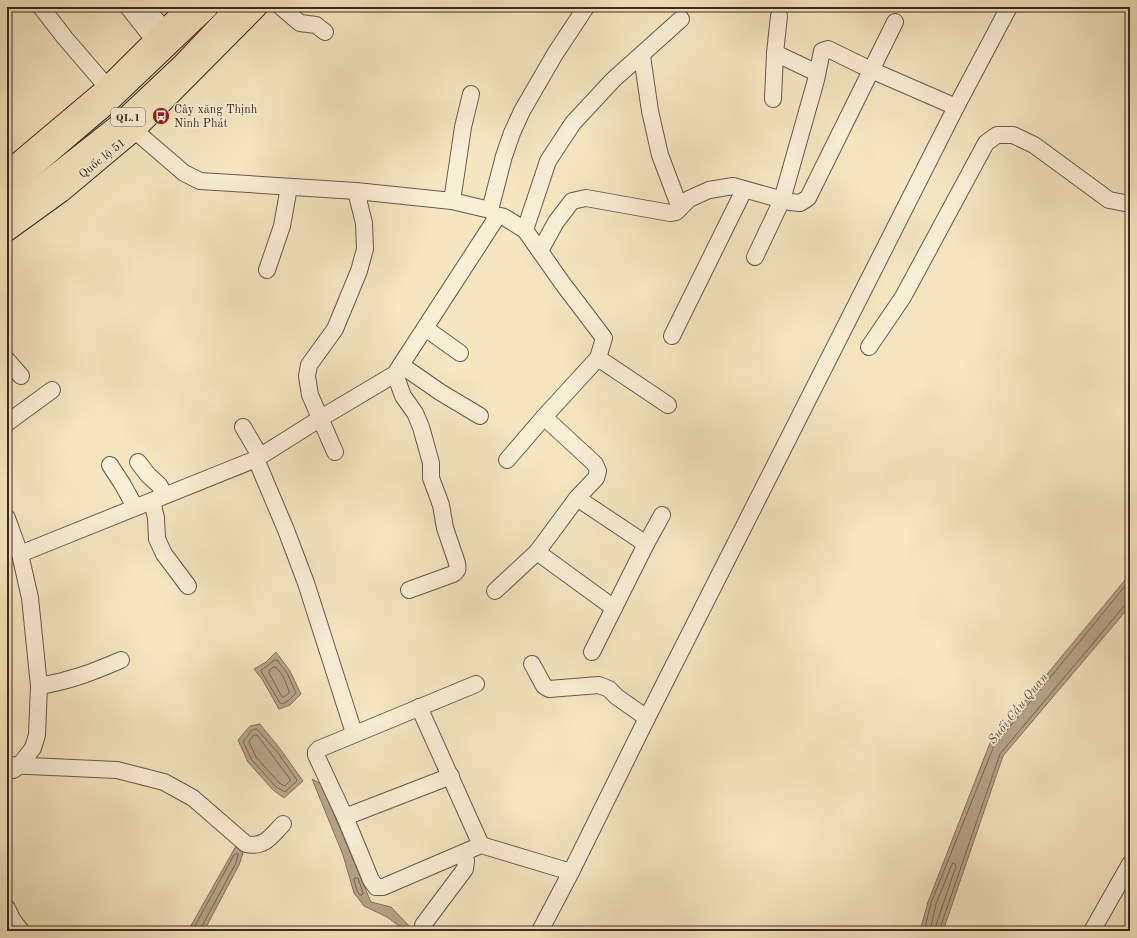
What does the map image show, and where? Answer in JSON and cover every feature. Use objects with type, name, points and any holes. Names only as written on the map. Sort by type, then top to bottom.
[{"type":"highway","name":"QL.1","points":[[10,175],[111,91],[164,40],[207,7]]},
{"type":"highway","name":"Quốc lộ 51","points":[[7,214],[129,126],[183,65],[238,7]]},
{"type":"main road","name":"QL.1","points":[[164,40],[188,7]]},
{"type":"main road","name":"Quốc lộ 51","points":[[7,231],[61,192],[129,126],[257,7]]},
{"type":"street","points":[[41,7],[111,91]]},
{"type":"street","points":[[128,7],[164,40]]},
{"type":"street","points":[[144,7],[164,40]]},
{"type":"street","points":[[281,7],[295,20],[316,25],[324,32]]},
{"type":"street","points":[[20,554],[258,457],[398,370],[494,214],[504,156],[522,111],[555,54],[586,7]]},
{"type":"street","points":[[540,931],[956,107],[1009,7]]},
{"type":"street","points":[[773,99],[775,53],[779,16]]},
{"type":"street","points":[[525,230],[548,160],[572,124],[613,80],[642,56],[681,19]]},
{"type":"street","points":[[540,251],[556,222],[572,201],[586,198],[670,213],[676,212],[689,198],[709,190],[733,186],[790,202],[800,203],[808,198],[895,22]]},
{"type":"street","points":[[755,257],[782,200],[822,51],[828,49],[871,70],[956,107]]},
{"type":"street","points":[[775,53],[817,73]]},
{"type":"street","points":[[642,56],[650,111],[660,155],[680,208]]},
{"type":"street","points":[[452,201],[471,94]]},
{"type":"street","points":[[129,126],[184,173],[200,181],[356,191],[452,201],[504,217],[525,230],[604,338],[598,358],[507,460]]},
{"type":"street","points":[[869,347],[903,297],[986,143],[998,135],[1013,135],[1034,145],[1109,200],[1130,204]]},
{"type":"street","points":[[266,270],[282,226],[289,187]]},
{"type":"street","points":[[672,336],[744,190]]},
{"type":"street","points":[[335,452],[310,395],[307,376],[309,365],[335,329],[359,271],[366,249],[364,223],[356,191]]},
{"type":"street","points":[[425,328],[460,353]]},
{"type":"street","points":[[598,358],[668,404]]},
{"type":"street","points":[[7,360],[21,376]]},
{"type":"street","points":[[398,370],[440,392],[480,416]]},
{"type":"street","points":[[398,370],[403,396],[415,413],[421,427],[431,463],[431,478],[441,505],[445,528],[458,569],[457,572],[453,574],[409,590]]},
{"type":"street","points":[[7,423],[52,390]]},
{"type":"street","points":[[495,591],[537,552],[577,498],[596,478],[598,471],[595,464],[544,417]]},
{"type":"street","points":[[243,427],[258,457],[306,583],[354,733]]},
{"type":"street","points":[[138,462],[148,475],[159,485],[156,518],[157,539],[164,554],[188,586]]},
{"type":"street","points":[[110,465],[135,507]]},
{"type":"street","points":[[577,498],[646,544]]},
{"type":"street","points":[[592,652],[662,515]]},
{"type":"street","points":[[7,518],[20,554],[30,598],[40,686],[37,735],[33,748],[11,769]]},
{"type":"street","points":[[537,552],[614,608]]},
{"type":"street","points":[[40,686],[81,676],[121,660]]},
{"type":"street","points":[[532,664],[544,686],[549,689],[599,685],[608,689],[647,718]]},
{"type":"street","points":[[476,684],[354,733],[316,752],[371,880],[376,886],[383,887],[481,845],[571,872]]},
{"type":"street","points":[[419,707],[481,845]]},
{"type":"street","points":[[11,769],[117,770],[164,782],[193,798],[246,844],[260,845],[283,824]]},
{"type":"street","points":[[345,817],[451,776]]},
{"type":"street","points":[[423,925],[465,869],[466,861],[464,853]]},
{"type":"street","points":[[1092,931],[1130,864]]},
{"type":"street","points":[[7,908],[12,919],[21,931]]},
{"type":"water","name":"Suối Cầu Quan","points":[[1130,574],[1130,606],[1003,756],[943,931],[920,931],[928,902],[990,743]]},
{"type":"water","points":[[276,652],[290,671],[301,694],[290,705],[279,709],[262,679],[254,669],[266,662]]},
{"type":"water","points":[[260,724],[303,781],[284,798],[273,790],[248,762],[238,740],[250,726]]},
{"type":"water","points":[[312,779],[321,784],[371,902],[391,907],[414,931],[406,931],[387,917],[364,906],[354,893],[343,855]]},
{"type":"water","points":[[236,846],[243,853],[239,865],[204,931],[188,931]]},
{"type":"place","name":"Cây xăng Thịnh Ninh Phát","points":[[161,116]]}]
